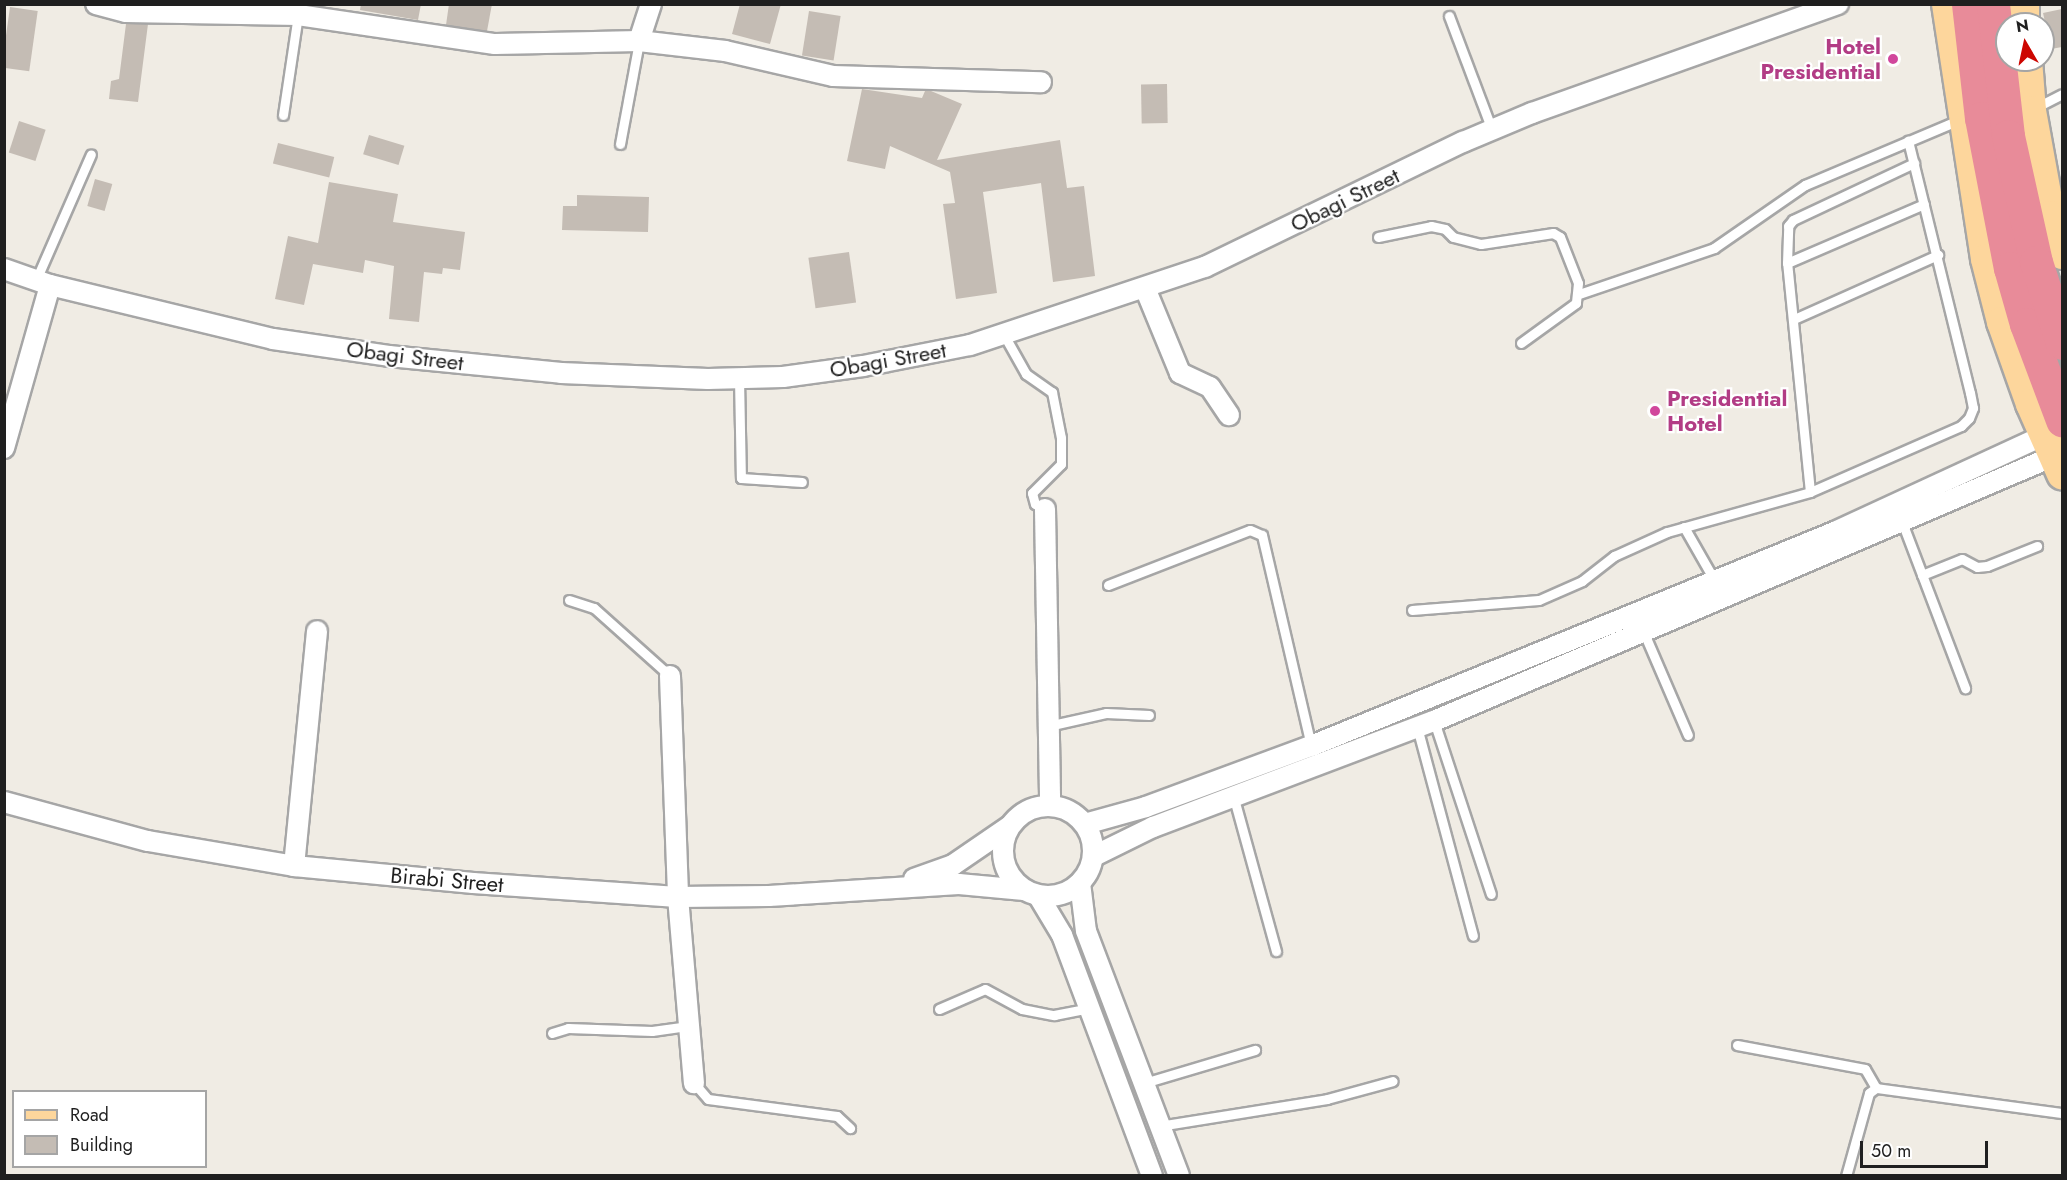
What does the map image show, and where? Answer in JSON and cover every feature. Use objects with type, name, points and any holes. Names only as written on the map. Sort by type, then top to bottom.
[{"type":"highway","points":[[1993,4],[2002,95],[2036,262],[2062,343]]},
{"type":"highway","points":[[2002,95],[2006,4]]},
{"type":"highway","points":[[1954,11],[1998,208],[2056,446]]},
{"type":"main road","points":[[1954,11],[1962,118],[1988,270],[2002,322],[2056,446]]},
{"type":"main road","points":[[2028,72],[2031,111],[2056,215],[2062,254]]},
{"type":"street","points":[[96,4],[126,12],[299,10],[495,44],[639,41],[725,51],[833,76],[1041,82]]},
{"type":"street","points":[[639,41],[651,4]]},
{"type":"street","name":"Obagi Street","points":[[4,269],[43,282],[273,339],[389,356],[561,374],[739,378],[862,366],[1004,335],[1205,267],[1492,130],[1838,4]]},
{"type":"street","points":[[4,448],[43,282]]},
{"type":"street","points":[[1145,288],[1180,372],[1210,387],[1228,415]]},
{"type":"street","points":[[1085,824],[1125,814],[1311,746],[1715,579],[1902,522],[2056,446]]},
{"type":"street","points":[[897,886],[959,884],[1031,892],[1068,892],[1080,883],[1094,856],[1153,827],[1426,724],[1644,633],[1722,599],[1841,540],[2056,446]]},
{"type":"street","points":[[1045,509],[1050,806]]},
{"type":"street","points":[[294,866],[317,631]]},
{"type":"street","points":[[670,676],[678,897],[694,1083]]},
{"type":"street","name":"Birabi Street","points":[[4,802],[148,841],[294,866],[678,897],[769,896],[897,886]]},
{"type":"street","points":[[897,886],[953,865],[1035,808],[1050,806],[1069,811],[1085,824],[1094,856]]},
{"type":"street","points":[[1012,824],[1005,837],[1004,859],[1013,880],[1031,892],[1062,935],[1152,1176]]},
{"type":"street","points":[[1080,883],[1086,931],[1141,1084],[1179,1176]]},
{"type":"lane","points":[[283,115],[299,10]]},
{"type":"lane","points":[[1449,16],[1492,130]]},
{"type":"lane","points":[[620,144],[639,41]]},
{"type":"lane","points":[[2031,111],[2062,94]]},
{"type":"lane","points":[[1521,343],[1566,314],[1579,294],[1714,248],[1806,185],[1962,118]]},
{"type":"lane","points":[[1412,610],[1539,600],[1582,581],[1614,556],[1684,526],[1810,492],[1961,426],[1969,418],[1973,408],[1938,255],[1908,141]]},
{"type":"lane","points":[[43,282],[91,154]]},
{"type":"lane","points":[[1810,492],[1786,236],[1793,220],[1914,164]]},
{"type":"lane","points":[[1787,263],[1924,204]]},
{"type":"lane","points":[[1378,237],[1431,226],[1445,229],[1453,237],[1481,244],[1552,233],[1560,237],[1579,294]]},
{"type":"lane","points":[[1794,320],[1938,255]]},
{"type":"lane","points":[[1004,335],[1026,374],[1052,392],[1061,438],[1061,464],[1032,493],[1035,504],[1045,509]]},
{"type":"lane","points":[[739,378],[741,478],[802,482]]},
{"type":"lane","points":[[1902,522],[1965,688]]},
{"type":"lane","points":[[1684,526],[1715,579],[1722,599]]},
{"type":"lane","points":[[1108,585],[1250,530],[1262,535],[1311,746]]},
{"type":"lane","points":[[1922,575],[1962,559],[1977,567],[1986,567],[2037,546]]},
{"type":"lane","points":[[569,600],[594,608],[670,676]]},
{"type":"lane","points":[[1644,633],[1688,735]]},
{"type":"lane","points":[[1048,726],[1106,713],[1149,715]]},
{"type":"lane","points":[[1426,724],[1491,894]]},
{"type":"lane","points":[[1426,724],[1473,936]]},
{"type":"lane","points":[[1233,795],[1276,951]]},
{"type":"lane","points":[[939,1009],[985,989],[1022,1009],[1054,1015],[1089,1008]]},
{"type":"lane","points":[[552,1033],[568,1028],[652,1031],[689,1026]]},
{"type":"lane","points":[[1737,1045],[1865,1069],[1876,1088]]},
{"type":"lane","points":[[1141,1084],[1255,1050]]},
{"type":"lane","points":[[1159,1126],[1328,1099],[1393,1081]]},
{"type":"lane","points":[[694,1083],[708,1099],[837,1116],[850,1128]]},
{"type":"lane","points":[[1846,1176],[1869,1093],[1876,1088],[2062,1113]]},
{"type":"building","points":[[361,4],[421,4],[418,20],[360,10]]},
{"type":"building","points":[[449,4],[492,4],[487,31],[446,25]]},
{"type":"building","points":[[740,4],[781,4],[770,44],[732,34]]},
{"type":"building","points":[[10,7],[38,11],[29,71],[4,68]]},
{"type":"building","points":[[2062,9],[2062,47],[2055,48],[2055,12],[2048,12]]},
{"type":"building","points":[[809,11],[841,16],[834,60],[802,55]]},
{"type":"building","points":[[126,24],[148,24],[138,102],[109,99],[111,81],[119,79]]},
{"type":"building","points":[[1141,84],[1167,84],[1168,123],[1142,123]]},
{"type":"building","points":[[862,89],[922,98],[925,91],[931,91],[962,104],[937,160],[1060,140],[1067,188],[1084,186],[1095,276],[1053,282],[1041,183],[983,192],[997,293],[956,299],[943,204],[955,203],[950,172],[890,146],[885,169],[847,161]]},
{"type":"building","points":[[19,121],[46,130],[35,161],[9,152]]},
{"type":"building","points":[[369,135],[404,146],[399,165],[363,154]]},
{"type":"building","points":[[278,143],[334,157],[329,177],[273,163]]},
{"type":"building","points":[[95,179],[112,184],[105,211],[87,206]]},
{"type":"building","points":[[329,182],[398,194],[393,222],[465,232],[460,270],[443,268],[442,274],[424,272],[419,322],[389,319],[394,266],[365,260],[363,273],[313,264],[304,305],[275,299],[288,236],[318,243]]},
{"type":"building","points":[[577,195],[649,197],[648,232],[562,230],[563,206],[577,206]]},
{"type":"building","points":[[849,252],[856,303],[815,308],[808,258]]},
{"type":"place","name":"Hotel Presidential","points":[[1893,59]]},
{"type":"place","name":"Presidential Hotel","points":[[1655,411]]}]
